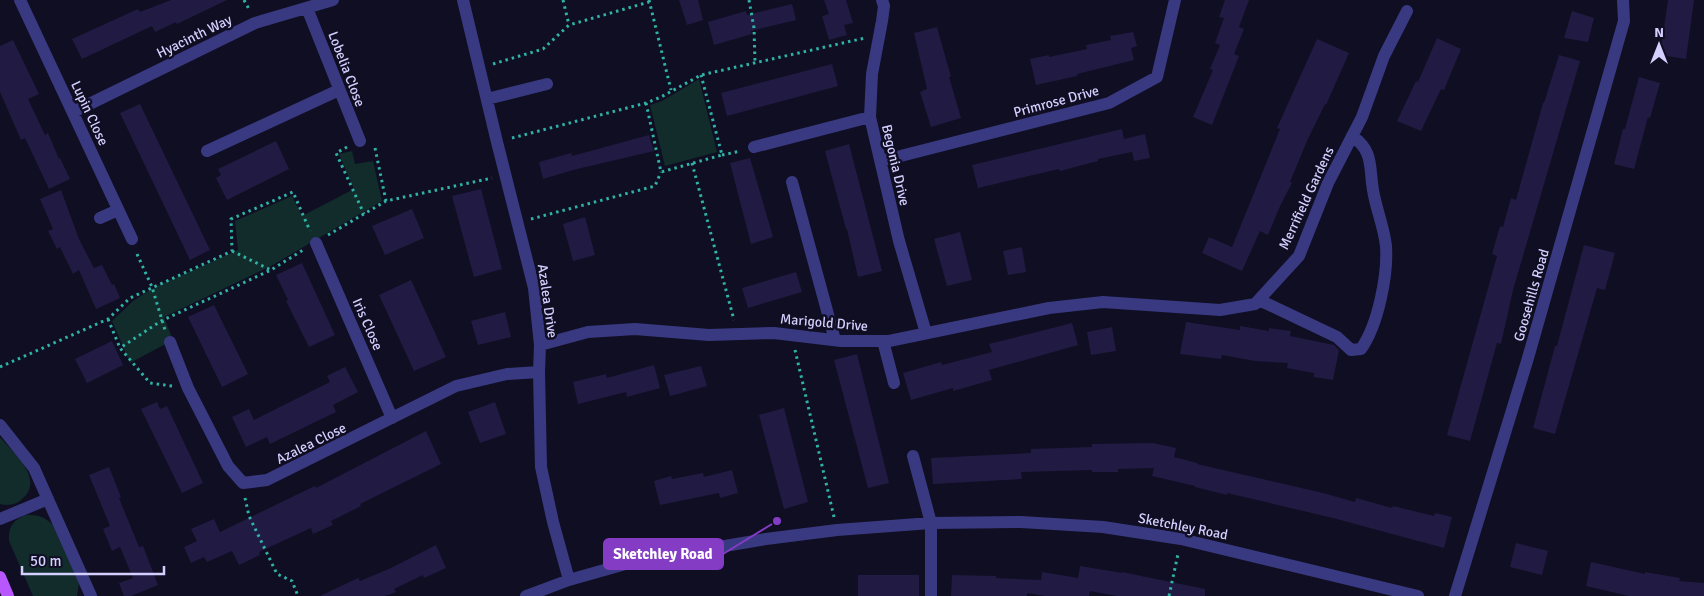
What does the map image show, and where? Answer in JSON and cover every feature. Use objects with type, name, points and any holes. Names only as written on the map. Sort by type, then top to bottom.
[{"type":"main road","points":[[0,577],[8,596]]},
{"type":"street","name":"Lupin Close","points":[[20,0],[132,239]]},
{"type":"street","name":"Hyacinth Way","points":[[73,112],[255,22],[333,0]]},
{"type":"street","name":"Azalea Drive","points":[[463,0],[534,288],[540,345],[542,467],[552,522],[569,580]]},
{"type":"street","name":"Begonia Drive","points":[[882,0],[884,6],[881,34],[872,74],[870,117],[899,241],[926,333]]},
{"type":"street","name":"Primrose Drive","points":[[880,161],[1109,103],[1157,77],[1175,0]]},
{"type":"street","name":"Goosehills Road","points":[[1455,596],[1528,358],[1624,21],[1623,0]]},
{"type":"street","name":"Lobelia Close","points":[[307,8],[360,141]]},
{"type":"street","name":"Merrifield Gardens","points":[[1259,300],[1299,256],[1328,183],[1362,117],[1384,56],[1407,11]]},
{"type":"street","points":[[487,99],[547,84]]},
{"type":"street","points":[[207,152],[339,90]]},
{"type":"street","points":[[754,147],[870,117]]},
{"type":"street","points":[[1259,300],[1337,337],[1351,350],[1361,349],[1369,338],[1380,298],[1385,270],[1386,248],[1384,232],[1373,190],[1369,156],[1363,144],[1352,136]]},
{"type":"street","points":[[792,182],[835,340]]},
{"type":"street","points":[[100,218],[118,210]]},
{"type":"street","name":"Iris Close","points":[[316,243],[392,418]]},
{"type":"street","name":"Marigold Drive","points":[[540,345],[588,332],[635,328],[710,335],[774,333],[835,340],[883,341],[1049,308],[1103,302],[1220,310],[1255,304],[1259,300]]},
{"type":"street","points":[[883,341],[894,383]]},
{"type":"street","points":[[170,342],[188,388],[228,466],[243,483]]},
{"type":"street","name":"Azalea Close","points":[[243,483],[267,480],[456,386],[508,374],[539,372]]},
{"type":"street","points":[[0,425],[34,468],[91,596]]},
{"type":"street","points":[[913,456],[931,523],[931,596]]},
{"type":"street","points":[[0,520],[48,499]]},
{"type":"street","name":"Sketchley Road","points":[[526,596],[569,580],[636,561],[697,549],[837,530],[931,523],[1021,522],[1102,527],[1181,539],[1418,596]]},
{"type":"path","points":[[563,0],[569,25]]},
{"type":"path","points":[[749,0],[754,28],[756,62]]},
{"type":"path","points":[[480,68],[543,49],[569,25],[649,1],[671,90]]},
{"type":"path","points":[[497,142],[646,103],[701,75],[881,34]]},
{"type":"path","points":[[661,172],[722,155],[701,75]]},
{"type":"path","points":[[518,223],[655,186],[661,172],[646,103]]},
{"type":"path","points":[[364,214],[336,153],[372,135],[386,200]]},
{"type":"path","points":[[692,163],[737,334]]},
{"type":"path","points":[[120,348],[161,321],[270,270],[386,200],[505,175]]},
{"type":"path","points":[[232,252],[231,219],[293,192],[316,243]]},
{"type":"path","points":[[132,239],[152,287],[161,321],[170,342]]},
{"type":"path","points":[[0,367],[108,319],[130,298],[232,252],[270,270]]},
{"type":"path","points":[[108,319],[120,348],[150,383],[188,388]]},
{"type":"path","points":[[791,335],[837,530]]},
{"type":"path","points":[[243,483],[249,516],[265,550],[277,574],[292,581],[298,596]]},
{"type":"path","points":[[1169,596],[1181,539]]},
{"type":"green space","points":[[699,79],[717,152],[665,166],[650,105],[662,101]]},
{"type":"green space","points":[[352,151],[355,164],[373,161],[382,201],[271,266],[164,317],[173,340],[130,363],[112,321],[133,301],[155,287],[238,250],[235,221],[292,196],[302,216],[354,189],[339,154]]},
{"type":"green space","points":[[0,437],[19,458],[29,475],[30,483],[28,491],[22,499],[17,503],[6,505],[0,504]]},
{"type":"green space","points":[[26,515],[41,517],[53,525],[79,583],[77,596],[33,596],[9,541],[9,532],[12,525]]},
{"type":"building","points":[[171,0],[227,0],[177,24],[176,22],[155,32],[152,26],[82,59],[72,39],[138,9],[140,12]]},
{"type":"building","points":[[679,0],[698,0],[703,20],[687,25]]},
{"type":"building","points":[[824,0],[846,0],[853,23],[844,25],[847,35],[829,40],[822,16],[829,14]]},
{"type":"building","points":[[1225,0],[1249,0],[1239,27],[1244,29],[1234,54],[1239,56],[1212,125],[1193,117],[1213,70],[1210,69],[1220,45],[1215,43],[1224,18],[1219,17]]},
{"type":"building","points":[[1668,0],[1694,0],[1686,59],[1660,55]]},
{"type":"building","points":[[792,4],[796,20],[751,31],[752,34],[714,45],[708,22],[746,11],[747,15]]},
{"type":"building","points":[[1572,11],[1594,18],[1588,42],[1564,38]]},
{"type":"building","points":[[937,27],[961,118],[931,127],[920,92],[927,89],[914,33]]},
{"type":"building","points":[[1133,32],[1137,46],[1131,48],[1134,60],[1036,85],[1030,59],[1087,49],[1086,45],[1111,40],[1110,36]]},
{"type":"building","points":[[1437,38],[1461,49],[1444,90],[1441,89],[1421,131],[1397,121],[1416,81],[1418,82]]},
{"type":"building","points":[[1317,39],[1349,53],[1326,105],[1307,141],[1290,182],[1292,183],[1268,235],[1260,231],[1242,271],[1202,253],[1209,237],[1232,247],[1280,129],[1277,128]]},
{"type":"building","points":[[13,40],[39,94],[28,99],[45,135],[48,133],[70,179],[49,189],[25,138],[21,140],[0,92],[0,46]]},
{"type":"building","points":[[1559,55],[1580,61],[1513,290],[1501,344],[1497,343],[1470,441],[1447,435],[1497,256],[1492,254],[1500,226],[1503,227],[1511,198],[1516,200],[1543,103]]},
{"type":"building","points":[[832,64],[838,86],[727,116],[721,93]]},
{"type":"building","points":[[1639,77],[1660,83],[1650,118],[1648,117],[1634,169],[1614,164]]},
{"type":"building","points":[[140,104],[210,250],[190,260],[120,113]]},
{"type":"building","points":[[1122,129],[1124,139],[1145,134],[1150,158],[1134,161],[1132,152],[1098,159],[1098,161],[1060,171],[1059,169],[978,188],[972,165]]},
{"type":"building","points":[[649,135],[654,151],[543,179],[539,162],[571,153],[572,156]]},
{"type":"building","points":[[276,141],[289,169],[227,200],[216,178],[221,175],[218,169]]},
{"type":"building","points":[[849,144],[882,271],[858,277],[847,229],[825,151]]},
{"type":"building","points":[[750,158],[773,237],[751,244],[730,163]]},
{"type":"building","points":[[481,189],[502,269],[474,277],[452,196]]},
{"type":"building","points":[[61,190],[79,239],[94,268],[102,265],[120,298],[96,309],[79,270],[73,274],[60,247],[57,249],[48,231],[53,229],[40,199]]},
{"type":"building","points":[[412,209],[424,238],[385,255],[372,226]]},
{"type":"building","points":[[585,217],[595,255],[573,261],[563,224]]},
{"type":"building","points":[[960,232],[972,280],[947,286],[934,239]]},
{"type":"building","points":[[1584,245],[1615,253],[1605,290],[1597,288],[1555,434],[1533,428]]},
{"type":"building","points":[[1022,247],[1026,272],[1008,275],[1003,251]]},
{"type":"building","points":[[302,263],[335,335],[309,347],[286,301],[288,300],[276,275]]},
{"type":"building","points":[[796,272],[802,292],[748,308],[742,288]]},
{"type":"building","points":[[411,280],[446,357],[414,371],[379,295]]},
{"type":"building","points":[[214,305],[248,374],[222,387],[188,317]]},
{"type":"building","points":[[505,312],[511,337],[478,345],[471,321]]},
{"type":"building","points":[[1186,322],[1240,330],[1240,326],[1269,331],[1269,328],[1291,331],[1290,336],[1334,345],[1339,350],[1333,380],[1314,377],[1314,373],[1287,368],[1288,363],[1255,361],[1222,355],[1221,359],[1180,354]]},
{"type":"building","points":[[1072,323],[1078,345],[989,370],[992,380],[953,391],[953,388],[911,400],[903,373],[941,362],[942,365],[992,352],[989,344]]},
{"type":"building","points":[[1112,327],[1116,351],[1091,355],[1087,332]]},
{"type":"building","points":[[112,341],[123,365],[87,383],[75,359]]},
{"type":"building","points":[[857,354],[889,483],[868,488],[834,360]]},
{"type":"building","points":[[654,365],[660,388],[627,397],[626,392],[578,404],[573,382],[606,374],[607,378]]},
{"type":"building","points":[[701,366],[707,386],[670,396],[664,375]]},
{"type":"building","points":[[345,367],[358,392],[333,405],[336,412],[270,444],[267,437],[246,447],[232,417],[249,409],[254,420],[330,382],[327,376]]},
{"type":"building","points":[[157,402],[160,409],[167,406],[203,483],[182,493],[141,409]]},
{"type":"building","points":[[495,402],[506,434],[480,443],[468,412]]},
{"type":"building","points":[[784,408],[808,502],[784,509],[759,415]]},
{"type":"building","points":[[426,431],[441,464],[360,504],[361,506],[331,521],[333,525],[313,534],[311,528],[259,552],[260,555],[239,565],[232,551],[207,562],[204,557],[191,563],[184,547],[197,541],[191,529],[214,519],[220,532],[315,486],[316,488]]},
{"type":"building","points":[[1153,443],[1176,448],[1174,457],[1197,464],[1355,502],[1356,498],[1392,508],[1393,506],[1434,516],[1435,513],[1452,517],[1444,548],[1333,518],[1227,493],[1227,495],[1152,476],[1154,468],[1118,469],[1118,472],[1092,472],[1092,470],[1021,472],[1022,479],[933,484],[931,458],[1031,453],[1031,449],[1092,447],[1092,444]]},
{"type":"building","points":[[109,467],[121,497],[119,498],[139,547],[143,546],[158,585],[131,596],[124,596],[119,583],[133,578],[120,547],[112,551],[103,529],[110,526],[89,475]]},
{"type":"building","points":[[732,470],[738,493],[720,498],[719,493],[660,505],[654,481],[671,476],[672,479],[703,473],[704,477]]},
{"type":"building","points":[[1516,543],[1548,551],[1542,575],[1510,567]]},
{"type":"building","points":[[436,545],[446,568],[424,578],[423,575],[394,589],[396,592],[385,596],[320,596],[358,578],[360,581],[391,568]]},
{"type":"building","points":[[1591,562],[1645,574],[1645,572],[1680,578],[1679,581],[1704,583],[1704,596],[1629,596],[1586,586]]},
{"type":"building","points":[[1080,566],[1122,572],[1205,589],[1205,596],[1117,596],[1090,591],[1089,596],[1045,596],[1027,593],[1027,596],[951,596],[952,575],[1041,580],[1042,572],[1078,578]]},
{"type":"building","points":[[858,575],[919,575],[919,596],[858,596]]},
{"type":"place","name":"Sketchley Road","points":[[777,521]]}]
